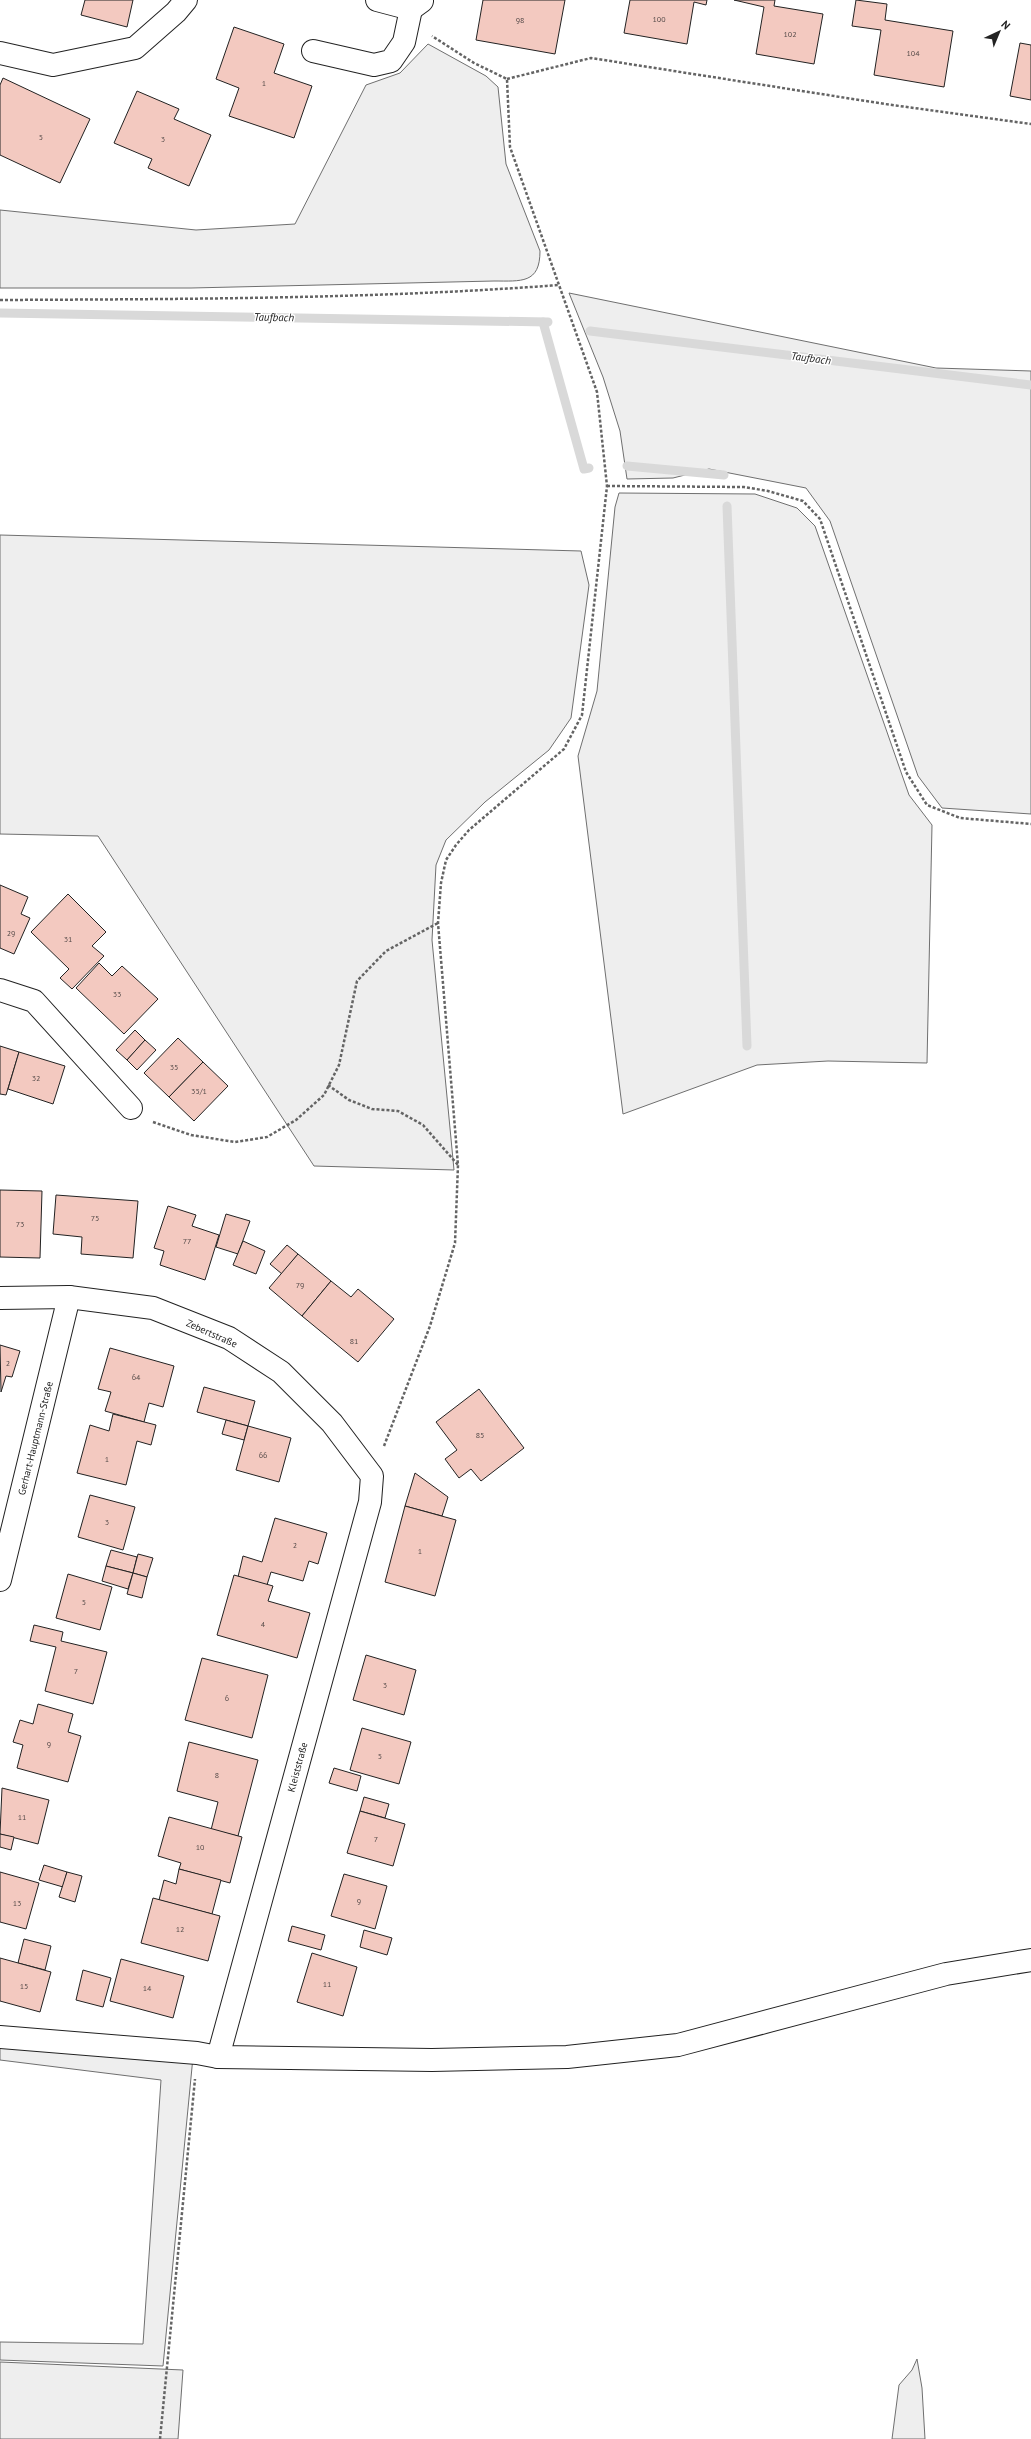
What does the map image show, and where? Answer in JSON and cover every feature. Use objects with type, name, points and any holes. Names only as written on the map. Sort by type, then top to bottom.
[{"type":"street","points":[[0,53],[53,65],[135,48],[176,12],[186,0]]},
{"type":"street","points":[[313,51],[374,65],[391,61],[404,42],[417,4],[377,0]]},
{"type":"street","points":[[0,990],[34,1001],[131,1108]]},
{"type":"street","name":"Zebertstraße","points":[[0,1298],[69,1297],[153,1308],[229,1338],[281,1372],[332,1423],[372,1476]]},
{"type":"street","name":"Gerhart-Hauptmann-Straße","points":[[0,1580],[69,1297]]},
{"type":"street","name":"Kleiststraße","points":[[207,2055],[370,1502],[372,1476]]},
{"type":"street","points":[[0,2036],[207,2055],[432,2060],[567,2057],[678,2045],[946,1974],[1031,1960]]},
{"type":"path","points":[[417,4],[432,36],[474,64],[507,79],[591,58],[885,104],[1031,124]]},
{"type":"path","points":[[372,1476],[430,1326],[455,1243],[458,1165],[438,923],[441,883],[446,860],[469,830],[564,749],[582,715],[607,486],[596,392],[510,147],[507,79]]},
{"type":"path","points":[[0,300],[190,299],[502,289],[559,285]]},
{"type":"path","points":[[607,486],[744,487],[768,491],[802,502],[820,519],[906,772],[928,805],[960,818],[1031,824]]},
{"type":"path","points":[[131,1108],[156,1124],[191,1135],[235,1142],[267,1137],[296,1120],[324,1095],[339,1065],[357,981],[386,951],[412,935],[438,923]]},
{"type":"path","points":[[328,1085],[348,1100],[372,1108],[398,1111],[423,1125],[458,1165]]},
{"type":"path","points":[[160,2439],[207,2055]]},
{"type":"shaded area","points":[[428,44],[486,76],[498,87],[506,164],[540,251],[537,270],[533,275],[513,281],[191,288],[0,288],[0,210],[196,230],[295,224],[366,85],[400,73]]},
{"type":"shaded area","points":[[569,293],[936,368],[1031,371],[1031,814],[942,808],[918,776],[830,521],[806,488],[709,469],[673,478],[627,479],[620,431],[603,377]]},
{"type":"shaded area","points":[[619,493],[755,494],[797,508],[815,526],[909,795],[932,825],[927,1063],[828,1061],[757,1065],[623,1114],[578,756],[597,691],[615,507]]},
{"type":"shaded area","points":[[0,535],[581,551],[589,585],[571,718],[549,750],[485,802],[446,840],[436,865],[432,940],[454,1170],[314,1166],[98,836],[0,834]]},
{"type":"shaded area","points":[[0,2040],[193,2057],[163,2366],[0,2360],[0,2342],[143,2344],[161,2080],[0,2060]]},
{"type":"shaded area","points":[[917,2359],[922,2388],[925,2439],[892,2439],[899,2385],[912,2370]]},
{"type":"shaded area","points":[[0,2362],[183,2370],[178,2439],[0,2439]]},
{"type":"building","points":[[85,0],[133,0],[127,27],[81,15]]},
{"type":"building","points":[[483,0],[565,0],[555,54],[476,40]]},
{"type":"building","points":[[630,0],[707,0],[706,5],[694,2],[687,44],[624,33]]},
{"type":"building","points":[[734,0],[775,0],[774,6],[823,14],[814,64],[756,54],[764,7]]},
{"type":"building","points":[[856,0],[887,4],[885,20],[953,31],[944,87],[874,75],[881,30],[852,26]]},
{"type":"building","points":[[234,27],[284,44],[274,73],[312,86],[294,138],[229,116],[239,88],[216,79]]},
{"type":"building","points":[[1020,43],[1031,45],[1031,100],[1010,96]]},
{"type":"building","points":[[3,78],[90,119],[60,183],[0,155],[0,85]]},
{"type":"building","points":[[137,91],[179,109],[174,119],[211,135],[189,186],[148,168],[152,159],[114,143]]},
{"type":"building","points":[[0,885],[28,897],[21,914],[30,918],[14,954],[0,948]]},
{"type":"building","points":[[68,894],[106,932],[92,946],[104,956],[72,989],[60,978],[69,969],[31,932]]},
{"type":"building","points":[[99,963],[112,976],[122,966],[158,999],[124,1034],[76,988]]},
{"type":"building","points":[[135,1030],[145,1040],[127,1060],[116,1050]]},
{"type":"building","points":[[178,1038],[203,1062],[169,1097],[144,1073]]},
{"type":"building","points":[[145,1040],[156,1050],[137,1070],[127,1060]]},
{"type":"building","points":[[0,1046],[19,1052],[6,1095],[0,1094]]},
{"type":"building","points":[[19,1052],[65,1066],[53,1104],[8,1089]]},
{"type":"building","points":[[203,1062],[228,1086],[194,1121],[169,1097]]},
{"type":"building","points":[[0,1190],[42,1191],[40,1258],[0,1257]]},
{"type":"building","points":[[56,1195],[138,1201],[133,1258],[81,1254],[82,1237],[53,1234]]},
{"type":"building","points":[[168,1206],[196,1215],[192,1226],[219,1235],[205,1280],[160,1265],[164,1251],[154,1248]]},
{"type":"building","points":[[226,1214],[250,1221],[238,1254],[216,1247]]},
{"type":"building","points":[[243,1241],[265,1251],[256,1274],[233,1265]]},
{"type":"building","points":[[287,1245],[298,1254],[282,1274],[270,1264]]},
{"type":"building","points":[[298,1254],[331,1281],[302,1316],[269,1288]]},
{"type":"building","points":[[331,1281],[351,1297],[358,1289],[394,1319],[358,1362],[302,1316]]},
{"type":"building","points":[[0,1345],[20,1351],[12,1377],[6,1376],[1,1392]]},
{"type":"building","points":[[110,1348],[174,1366],[163,1407],[149,1403],[144,1422],[105,1411],[111,1392],[98,1389]]},
{"type":"building","points":[[204,1387],[255,1401],[248,1426],[197,1412]]},
{"type":"building","points":[[479,1389],[524,1448],[481,1481],[471,1469],[459,1478],[445,1459],[457,1450],[436,1422]]},
{"type":"building","points":[[113,1414],[156,1425],[151,1445],[137,1441],[126,1485],[77,1473],[90,1425],[109,1431]]},
{"type":"building","points":[[226,1420],[248,1426],[244,1440],[222,1434]]},
{"type":"building","points":[[248,1426],[291,1438],[279,1482],[236,1470]]},
{"type":"building","points":[[415,1473],[448,1497],[442,1516],[405,1506]]},
{"type":"building","points":[[90,1495],[135,1507],[123,1550],[78,1537]]},
{"type":"building","points":[[405,1506],[456,1520],[435,1596],[385,1582]]},
{"type":"building","points":[[275,1518],[327,1533],[318,1564],[309,1561],[303,1581],[271,1572],[267,1585],[238,1577],[243,1556],[262,1562]]},
{"type":"building","points":[[111,1550],[137,1557],[133,1573],[106,1566]]},
{"type":"building","points":[[138,1554],[153,1558],[147,1577],[133,1573]]},
{"type":"building","points":[[106,1566],[133,1573],[128,1589],[102,1581]]},
{"type":"building","points":[[133,1573],[147,1577],[142,1598],[127,1594]]},
{"type":"building","points":[[68,1574],[112,1587],[100,1630],[56,1618]]},
{"type":"building","points":[[234,1575],[273,1586],[268,1601],[310,1613],[297,1658],[217,1635]]},
{"type":"building","points":[[34,1625],[63,1632],[61,1641],[107,1652],[93,1704],[45,1691],[56,1647],[30,1641]]},
{"type":"building","points":[[366,1655],[416,1670],[404,1715],[353,1700]]},
{"type":"building","points":[[202,1658],[268,1675],[252,1738],[185,1720]]},
{"type":"building","points":[[38,1704],[73,1714],[68,1732],[81,1736],[68,1782],[17,1768],[23,1745],[13,1742],[20,1720],[33,1724]]},
{"type":"building","points":[[362,1728],[411,1742],[399,1784],[350,1770]]},
{"type":"building","points":[[189,1742],[258,1760],[238,1836],[211,1830],[218,1802],[177,1791]]},
{"type":"building","points":[[334,1768],[361,1776],[357,1791],[329,1783]]},
{"type":"building","points":[[2,1788],[49,1800],[38,1844],[0,1834]]},
{"type":"building","points":[[364,1797],[389,1804],[385,1818],[360,1811]]},
{"type":"building","points":[[360,1811],[405,1824],[393,1866],[347,1853]]},
{"type":"building","points":[[169,1817],[242,1837],[230,1883],[179,1869],[181,1863],[158,1856]]},
{"type":"building","points":[[0,1834],[14,1837],[11,1850],[0,1847]]},
{"type":"building","points":[[44,1865],[67,1872],[63,1887],[39,1880]]},
{"type":"building","points":[[179,1869],[221,1880],[212,1914],[159,1900],[164,1880],[176,1884]]},
{"type":"building","points":[[0,1872],[39,1883],[26,1929],[0,1922]]},
{"type":"building","points":[[67,1872],[82,1876],[75,1902],[59,1897]]},
{"type":"building","points":[[344,1874],[387,1886],[375,1929],[331,1916]]},
{"type":"building","points":[[153,1898],[220,1916],[208,1961],[141,1943]]},
{"type":"building","points":[[292,1926],[325,1935],[321,1950],[288,1941]]},
{"type":"building","points":[[364,1930],[392,1938],[387,1955],[360,1947]]},
{"type":"building","points":[[24,1939],[51,1946],[45,1970],[18,1963]]},
{"type":"building","points":[[312,1953],[357,1967],[343,2016],[297,2002]]},
{"type":"building","points":[[0,1958],[51,1972],[40,2012],[0,2001]]},
{"type":"building","points":[[121,1959],[184,1976],[173,2018],[110,2001]]},
{"type":"building","points":[[83,1970],[111,1978],[103,2007],[76,2000]]},
{"type":"waterway","name":"Taufbach","points":[[0,313],[548,322]]},
{"type":"waterway","points":[[543,322],[584,469],[589,468]]},
{"type":"waterway","name":"Taufbach","points":[[590,331],[1031,385]]},
{"type":"waterway","points":[[627,466],[724,475]]},
{"type":"waterway","points":[[727,506],[747,1046]]}]
